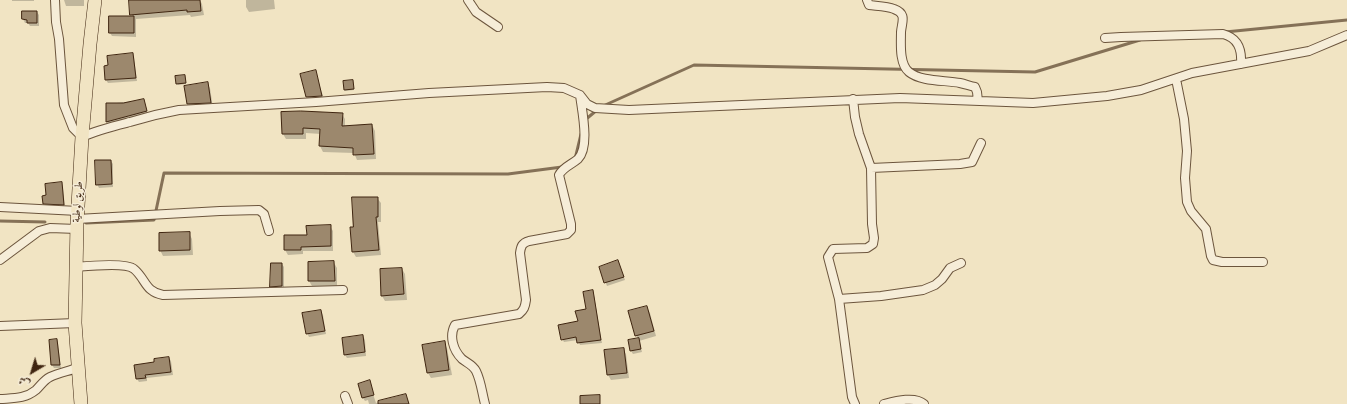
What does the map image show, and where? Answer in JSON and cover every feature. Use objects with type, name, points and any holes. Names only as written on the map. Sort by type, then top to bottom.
[{"type":"main road","name":"طريق لوطية","points":[[81,404],[77,368],[75,323],[77,220],[82,137],[95,0]]},
{"type":"street","points":[[55,0],[64,105],[73,128],[82,137],[92,132],[113,126],[179,110],[316,102],[429,93],[480,92],[547,87],[564,88],[580,95],[587,104],[595,108],[628,110],[900,98],[1033,103],[1107,96],[1141,90],[1192,73],[1309,51],[1347,35]]},
{"type":"street","points":[[468,0],[476,12],[498,27]]},
{"type":"street","points":[[867,0],[869,5],[893,8],[901,13],[904,21],[901,30],[902,52],[904,64],[909,72],[918,77],[960,83],[975,88],[978,101]]},
{"type":"street","points":[[1105,38],[1223,34],[1228,36],[1239,46],[1242,52],[1241,64]]},
{"type":"street","points":[[1176,79],[1184,119],[1187,151],[1185,178],[1187,202],[1191,211],[1206,229],[1211,256],[1214,260],[1222,262],[1263,262]]},
{"type":"street","points":[[485,404],[476,371],[471,364],[462,359],[456,350],[451,331],[455,325],[519,314],[526,305],[520,253],[521,246],[523,243],[529,241],[567,234],[571,230],[571,224],[559,175],[561,170],[578,159],[584,149],[585,140],[580,95]]},
{"type":"street","points":[[853,99],[855,118],[859,134],[871,168],[872,224],[874,238],[873,244],[867,248],[833,250],[828,257],[839,299],[852,397],[855,404]]},
{"type":"street","points":[[871,168],[960,164],[972,162],[981,143]]},
{"type":"street","points":[[0,207],[77,220]]},
{"type":"street","points":[[0,260],[39,231],[77,220],[259,210],[264,214],[269,231]]},
{"type":"street","points":[[839,299],[881,296],[923,290],[935,285],[942,279],[950,268],[961,263]]},
{"type":"street","points":[[76,268],[117,265],[129,267],[134,269],[151,290],[157,294],[164,295],[343,290]]},
{"type":"street","points":[[0,326],[75,323]]},
{"type":"street","points":[[0,399],[23,398],[52,376],[77,368]]},
{"type":"street","points":[[884,404],[913,400],[923,402],[924,404]]},
{"type":"building","points":[[129,0],[200,0],[201,11],[187,12],[187,10],[130,15]]},
{"type":"building","points":[[22,11],[37,11],[37,23],[27,23],[27,20],[22,19]]},
{"type":"building","points":[[109,16],[134,16],[134,33],[109,33]]},
{"type":"building","points":[[133,53],[136,78],[105,80],[104,66],[108,65],[107,56]]},
{"type":"building","points":[[316,70],[322,96],[306,97],[300,74]]},
{"type":"building","points":[[185,75],[186,83],[176,84],[175,76]]},
{"type":"building","points":[[353,80],[354,89],[344,90],[343,81]]},
{"type":"building","points":[[208,82],[211,103],[187,104],[184,86]]},
{"type":"building","points":[[144,99],[147,111],[106,122],[106,103],[123,103]]},
{"type":"building","points":[[301,111],[343,113],[342,126],[372,124],[374,154],[353,155],[353,148],[319,146],[320,129],[303,128],[303,134],[282,134],[281,112]]},
{"type":"building","points":[[95,160],[111,160],[112,184],[96,185]]},
{"type":"building","points":[[62,182],[64,205],[43,204],[42,196],[46,195],[45,184]]},
{"type":"building","points":[[352,197],[378,197],[378,217],[376,217],[379,250],[352,252],[350,227],[353,227]]},
{"type":"building","points":[[331,225],[331,246],[301,247],[301,250],[284,250],[284,235],[307,235],[306,226]]},
{"type":"building","points":[[190,232],[190,250],[159,251],[159,233]]},
{"type":"building","points":[[618,260],[624,277],[604,283],[599,267]]},
{"type":"building","points":[[334,261],[335,281],[308,281],[308,262]]},
{"type":"building","points":[[271,263],[282,263],[282,286],[270,287]]},
{"type":"building","points":[[402,268],[404,294],[381,296],[380,269]]},
{"type":"building","points":[[593,290],[601,340],[577,343],[576,337],[561,340],[558,325],[578,321],[575,311],[586,309],[583,292]]},
{"type":"building","points":[[647,306],[654,331],[635,336],[628,311]]},
{"type":"building","points":[[321,310],[325,331],[306,334],[302,313]]},
{"type":"building","points":[[363,335],[365,352],[344,355],[342,338]]},
{"type":"building","points":[[639,338],[641,349],[630,351],[628,340]]},
{"type":"building","points":[[57,339],[60,365],[51,365],[49,340]]},
{"type":"building","points":[[445,341],[449,370],[427,373],[422,345]]},
{"type":"building","points":[[624,348],[627,373],[607,375],[604,350]]},
{"type":"building","points":[[169,357],[171,372],[145,375],[146,378],[136,379],[134,365],[154,362],[154,359]]},
{"type":"building","points":[[370,380],[374,395],[362,398],[358,384]]},
{"type":"building","points":[[406,394],[409,404],[378,404],[378,401]]},
{"type":"building","points":[[600,395],[600,404],[580,404],[580,396]]},
{"type":"waterway","points":[[1225,32],[1347,20]]},
{"type":"waterway","points":[[603,106],[694,65],[1035,72],[1140,40]]},
{"type":"waterway","points":[[585,120],[597,110]]},
{"type":"waterway","points":[[575,159],[581,134]]},
{"type":"waterway","points":[[86,223],[154,220],[164,173],[508,174],[562,167]]},
{"type":"waterway","points":[[0,221],[45,222]]}]
